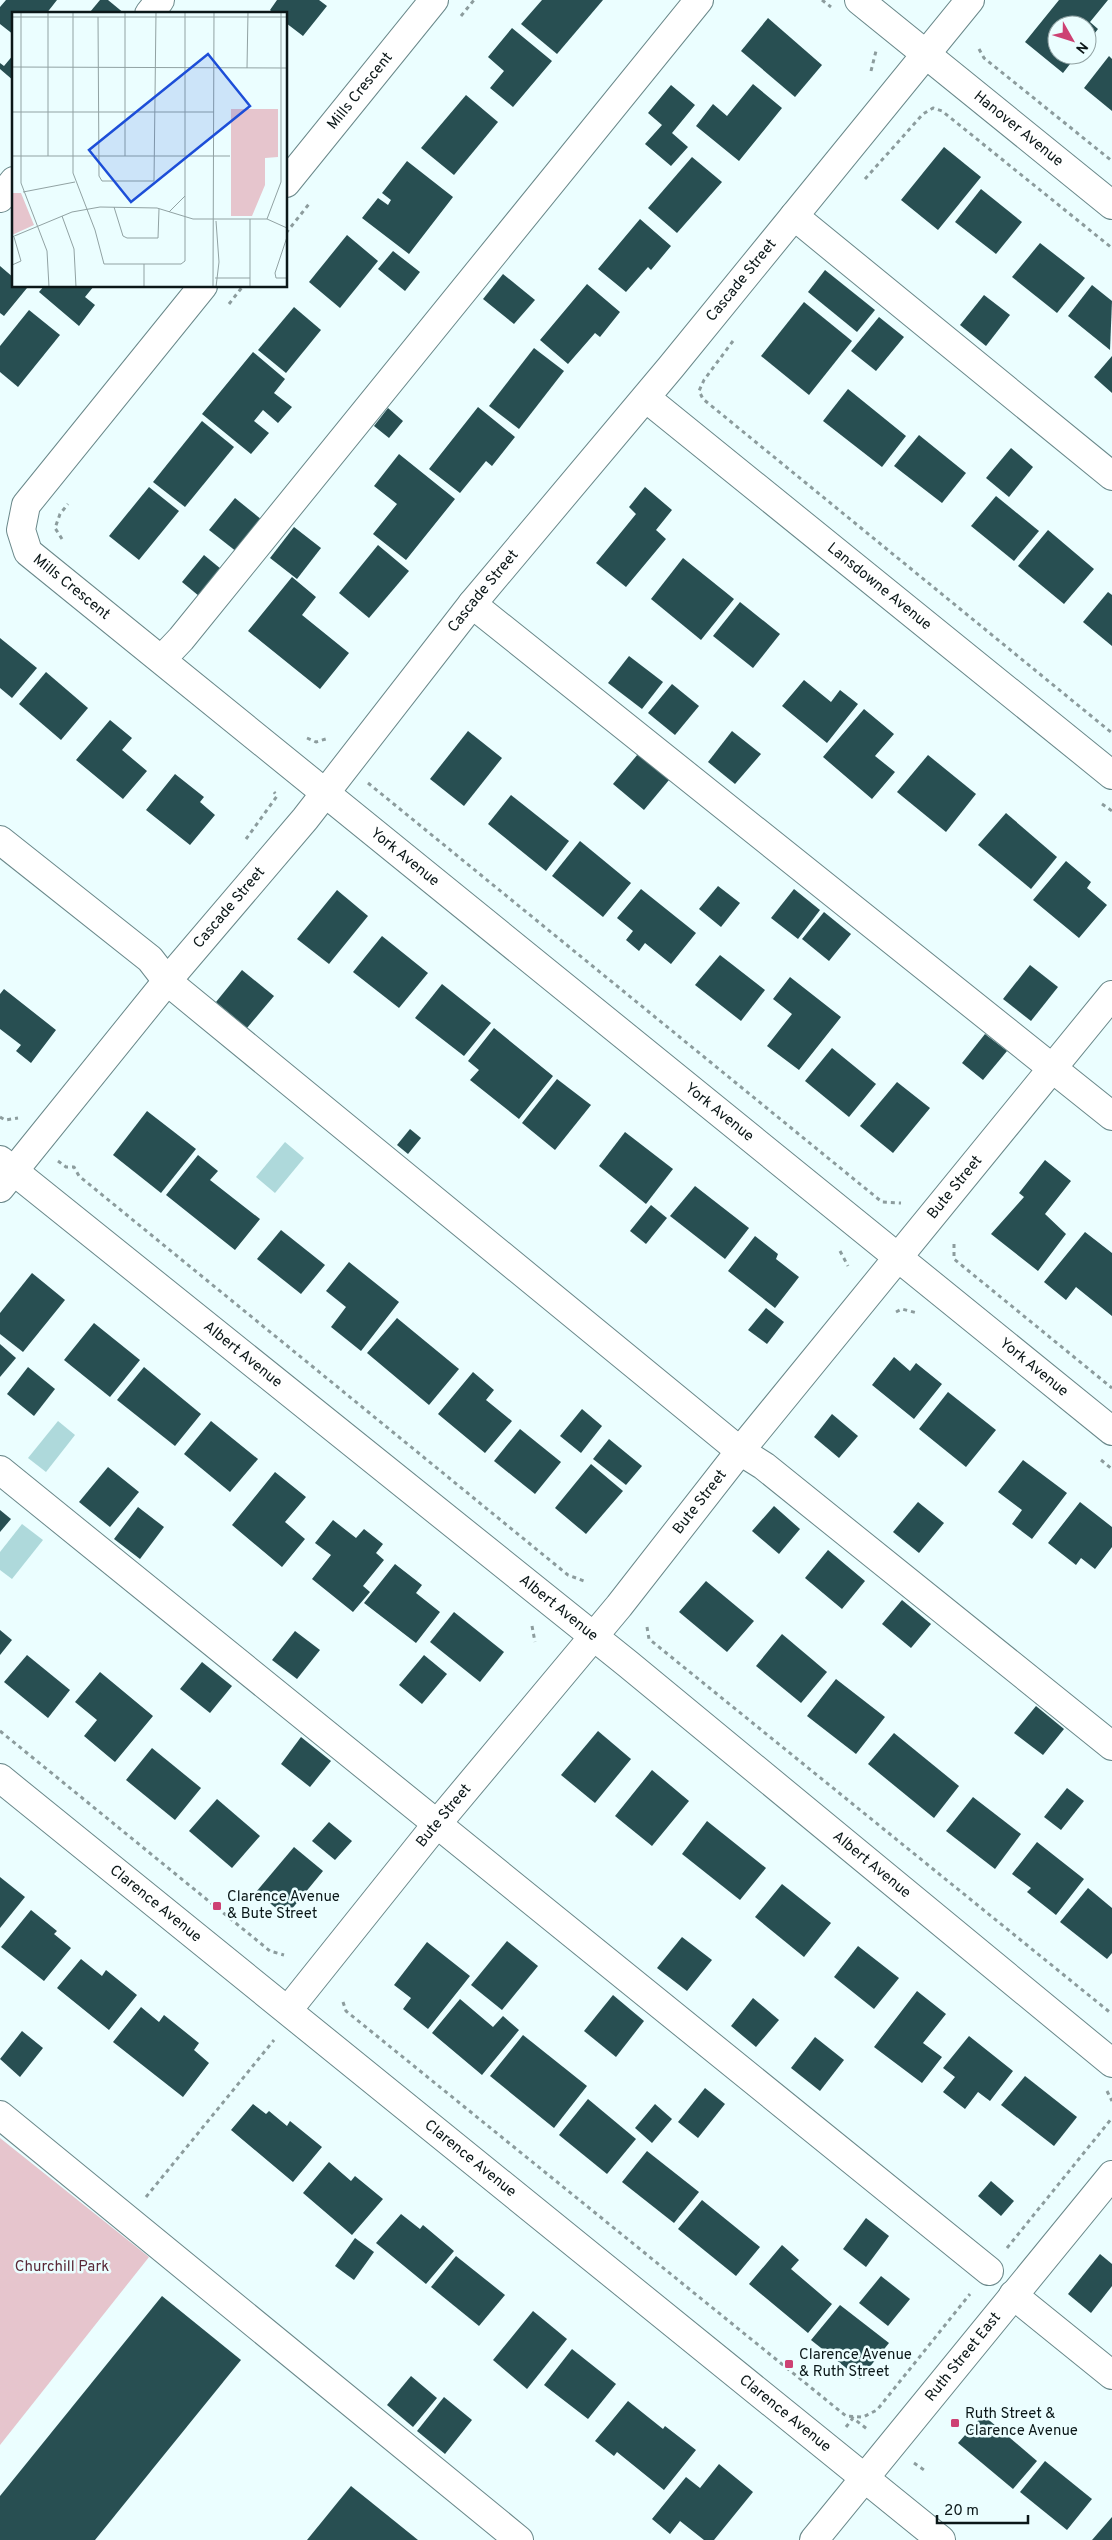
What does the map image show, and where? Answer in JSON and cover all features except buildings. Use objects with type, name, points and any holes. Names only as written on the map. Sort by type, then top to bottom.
[{"type":"street","points":[[151,12],[160,0]]},
{"type":"street","name":"Mills Crescent","points":[[288,181],[434,0]]},
{"type":"street","points":[[162,659],[181,639],[699,0]]},
{"type":"street","name":"Cascade Street","points":[[4,1173],[37,1144],[167,981],[348,766],[472,604],[646,398],[970,0]]},
{"type":"street","points":[[848,6],[925,53]]},
{"type":"street","name":"Hanover Avenue","points":[[925,53],[1112,205]]},
{"type":"street","points":[[0,198],[12,183]]},
{"type":"street","points":[[794,216],[1112,476]]},
{"type":"street","name":"Mills Crescent","points":[[201,288],[26,505],[21,530],[28,552],[326,792]]},
{"type":"street","name":"Lansdowne Avenue","points":[[646,398],[1112,775]]},
{"type":"street","points":[[472,604],[1112,1116]]},
{"type":"street","name":"York Avenue","points":[[326,792],[1112,1431]]},
{"type":"street","points":[[0,840],[150,959],[167,981],[740,1450],[764,1466],[1112,1746]]},
{"type":"street","name":"Bute Street","points":[[288,2010],[436,1825],[594,1636],[740,1450],[1112,995]]},
{"type":"street","name":"Albert Avenue","points":[[4,1173],[594,1636],[1112,2063]]},
{"type":"street","points":[[0,1470],[989,2271]]},
{"type":"street","name":"Clarence Avenue","points":[[0,1778],[941,2540]]},
{"type":"street","points":[[0,2115],[519,2540]]},
{"type":"street","name":"Ruth Street East","points":[[814,2540],[1112,2175]]},
{"type":"street","points":[[1013,2296],[1112,2375]]},
{"type":"path","points":[[822,0],[848,6]]},
{"type":"path","points":[[866,77],[872,69],[877,52],[872,44]]},
{"type":"path","points":[[979,49],[984,58],[1112,161]]},
{"type":"path","points":[[860,185],[923,114],[933,108],[942,110],[1112,248]]},
{"type":"path","points":[[225,309],[241,288]]},
{"type":"path","points":[[739,334],[704,380],[700,391],[703,399],[1112,733]]},
{"type":"path","points":[[69,546],[54,528],[60,514],[72,498]]},
{"type":"path","points":[[303,736],[316,742],[331,737]]},
{"type":"path","points":[[348,766],[882,1202],[901,1203]]},
{"type":"path","points":[[242,844],[277,796],[273,790]]},
{"type":"path","points":[[0,1117],[5,1120],[23,1117]]},
{"type":"path","points":[[37,1144],[66,1167],[74,1167],[79,1176],[568,1575],[584,1581]]},
{"type":"path","points":[[954,1244],[954,1259],[1112,1388]]},
{"type":"path","points":[[646,1627],[648,1639],[1112,2014]]},
{"type":"path","points":[[0,1730],[270,1951],[284,1954]]},
{"type":"path","points":[[343,2002],[346,2011],[846,2416],[862,2418],[876,2410],[1112,2118]]},
{"type":"path","points":[[128,2219],[275,2040],[267,2034]]},
{"type":"green space","name":"Churchill Park","points":[[0,2138],[149,2257],[0,2445]]},
{"type":"water","points":[[285,1142],[304,1158],[275,1193],[256,1177]]},
{"type":"water","points":[[58,1421],[75,1435],[46,1472],[28,1458]]},
{"type":"water","points":[[22,1524],[43,1540],[12,1579],[0,1570],[0,1552]]},
{"type":"place","name":"Clarence Avenue & Bute Street","points":[[217,1906]]},
{"type":"place","name":"Clarence Avenue & Ruth Street","points":[[789,2364]]},
{"type":"place","name":"Ruth Street & Clarence Avenue","points":[[955,2423]]}]
